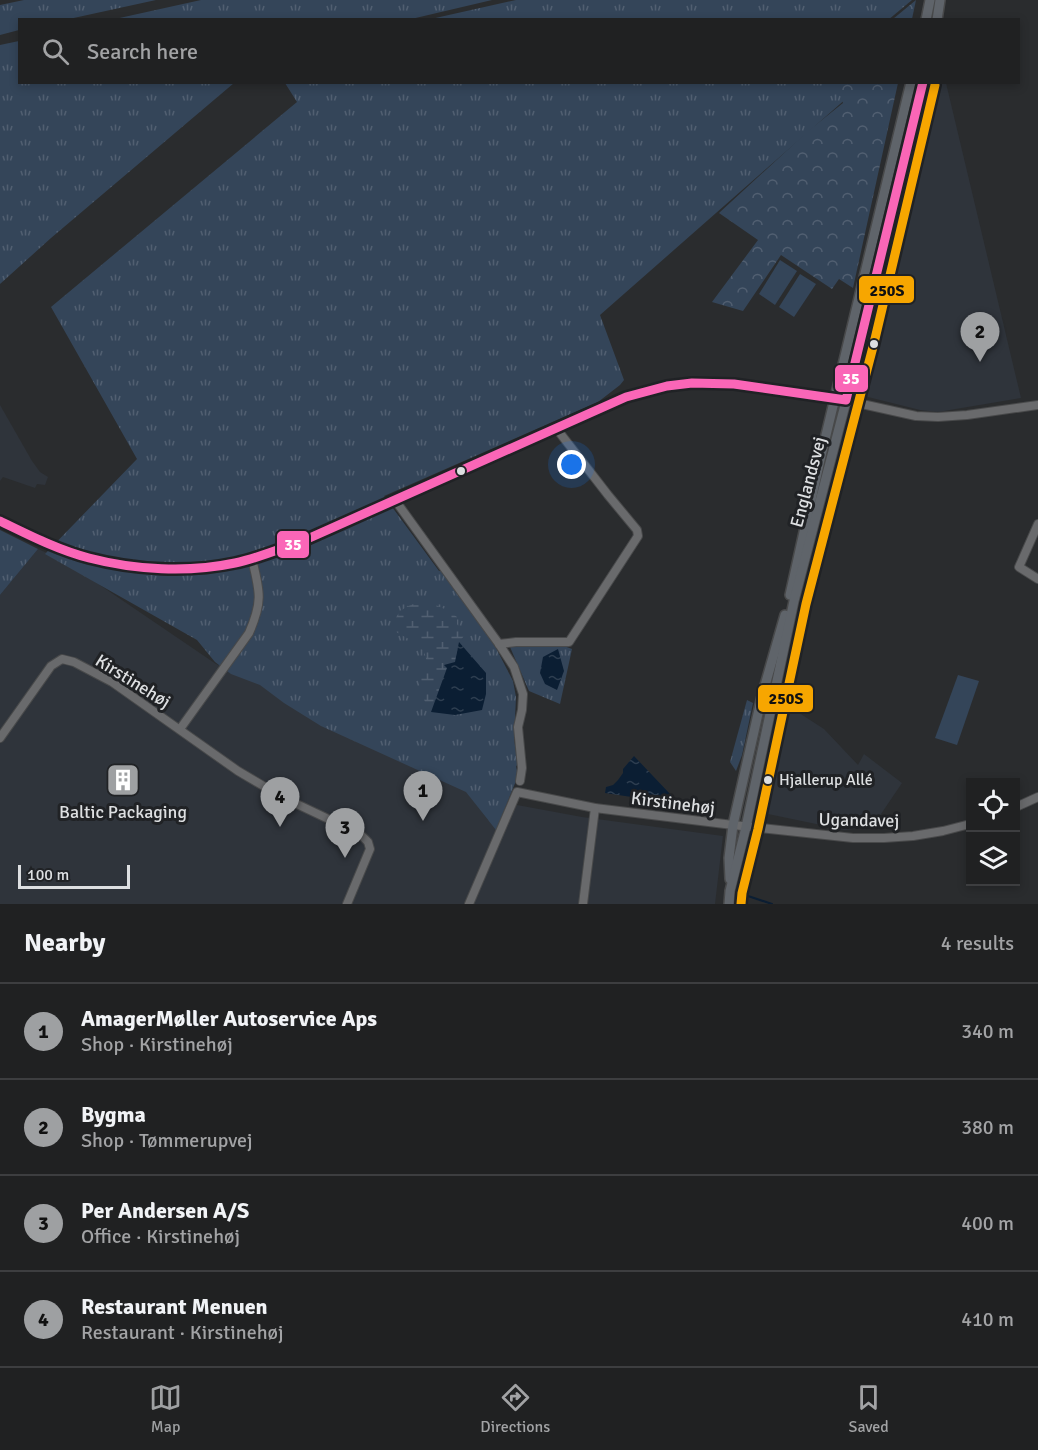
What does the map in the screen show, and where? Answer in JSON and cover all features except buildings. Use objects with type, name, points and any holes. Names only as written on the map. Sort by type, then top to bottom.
[{"type":"main road","points":[[926,18],[930,0]]},
{"type":"main road","points":[[937,18],[940,0]]},
{"type":"main road","name":"Englandsvej","points":[[729,904],[729,858],[733,825],[762,696],[785,617],[911,84]]},
{"type":"main road","name":"Englandsvej","points":[[730,891],[746,827],[794,601],[846,400],[923,84]]},
{"type":"street","points":[[0,521],[68,551],[127,566],[191,568],[220,565],[252,559],[305,540],[626,397],[667,386],[692,383],[734,384],[835,398],[916,416],[967,415],[1038,406]]},
{"type":"street","points":[[499,644],[569,642],[639,536],[637,530],[556,428]]},
{"type":"street","points":[[394,500],[514,667],[523,694],[518,728],[522,768],[520,781]]},
{"type":"street","points":[[1038,524],[1019,567],[1038,579]]},
{"type":"street","name":"Kirstinehøj","points":[[180,729],[249,633],[256,618],[259,589],[252,559]]},
{"type":"street","name":"Kirstinehøj","points":[[0,738],[51,666],[62,659],[74,662],[112,682],[238,771],[282,797],[364,837],[370,849],[347,904]]},
{"type":"street","name":"Kirstinehøj","points":[[469,904],[517,792],[595,808],[746,827]]},
{"type":"street","points":[[1020,805],[1038,797]]},
{"type":"street","points":[[583,904],[595,808]]},
{"type":"street","name":"Ugandavej","points":[[746,827],[853,838],[884,838],[913,836],[966,825]]},
{"type":"shaded area","points":[[932,84],[946,84],[1021,398],[938,412],[920,410],[868,397],[859,391],[859,382]]},
{"type":"shaded area","points":[[0,405],[32,461],[40,472],[48,477],[45,485],[37,484],[35,488],[3,477],[0,481]]},
{"type":"shaded area","points":[[38,549],[63,560],[216,664],[262,683],[466,791],[488,820],[504,828],[517,805],[582,817],[723,836],[715,904],[0,904],[0,595]]},
{"type":"shaded area","points":[[778,709],[793,709],[824,729],[858,765],[864,754],[902,783],[881,814],[885,825],[845,830],[759,812]]},
{"type":"green space","points":[[24,0],[156,0],[74,18],[18,18],[18,30],[0,35],[0,5]]},
{"type":"green space","points":[[201,0],[492,0],[416,18],[120,18]]},
{"type":"green space","points":[[516,0],[912,0],[890,18],[435,18]]},
{"type":"green space","points":[[916,0],[912,18],[894,18]]},
{"type":"green space","points":[[18,41],[18,84],[233,84],[0,284],[0,45]]},
{"type":"green space","points":[[286,84],[842,84],[848,97],[600,315],[624,380],[620,385],[598,402],[384,496],[481,625],[513,681],[516,697],[514,739],[518,776],[496,830],[466,792],[321,726],[260,685],[231,674],[215,662],[197,640],[45,554],[137,459],[51,307],[297,102]]},
{"type":"green space","points":[[836,84],[898,84],[853,288],[839,279],[832,289],[781,255],[743,311],[712,302],[758,240],[719,213],[807,132],[843,103]]},
{"type":"green space","points":[[780,260],[797,271],[775,305],[759,294]]},
{"type":"green space","points":[[800,274],[816,284],[794,317],[779,307]]},
{"type":"green space","points":[[0,530],[38,549],[0,595]]},
{"type":"green space","points":[[426,602],[457,617],[457,624],[464,636],[459,642],[455,662],[447,668],[431,712],[420,686],[420,676],[427,670],[424,653],[417,644],[392,629],[400,612],[408,606]]},
{"type":"green space","points":[[564,646],[572,649],[560,704],[529,691],[510,647]]},
{"type":"green space","points":[[958,675],[979,681],[957,745],[935,738]]},
{"type":"green space","points":[[747,700],[753,703],[742,755],[736,771],[730,762]]},
{"type":"water","points":[[459,642],[486,673],[486,694],[482,710],[455,715],[431,712],[447,668],[444,665],[455,662]]},
{"type":"water","points":[[558,649],[564,671],[557,690],[545,684],[540,673],[543,657]]},
{"type":"water","points":[[634,756],[672,796],[667,800],[605,793],[606,787],[618,780],[623,769]]},
{"type":"waterway","points":[[745,895],[772,904]]},
{"type":"transit line","name":"35","points":[[0,521],[66,551],[107,562],[162,569],[217,566],[253,558],[305,540],[626,397],[667,386],[692,383],[734,384],[846,400],[923,84]]},
{"type":"transit line","name":"250S","points":[[741,904],[806,604],[874,343],[935,85]]},
{"type":"place","name":"Bygma","points":[[980,362]]},
{"type":"place","name":"Baltic Packaging","points":[[123,780]]},
{"type":"place","name":"Hjallerup Allé","points":[[768,780]]},
{"type":"place","name":"AmagerMøller Autoservice Aps","points":[[423,821]]},
{"type":"place","name":"Restaurant Menuen","points":[[280,827]]},
{"type":"place","name":"Per Andersen A/S","points":[[345,858]]}]
